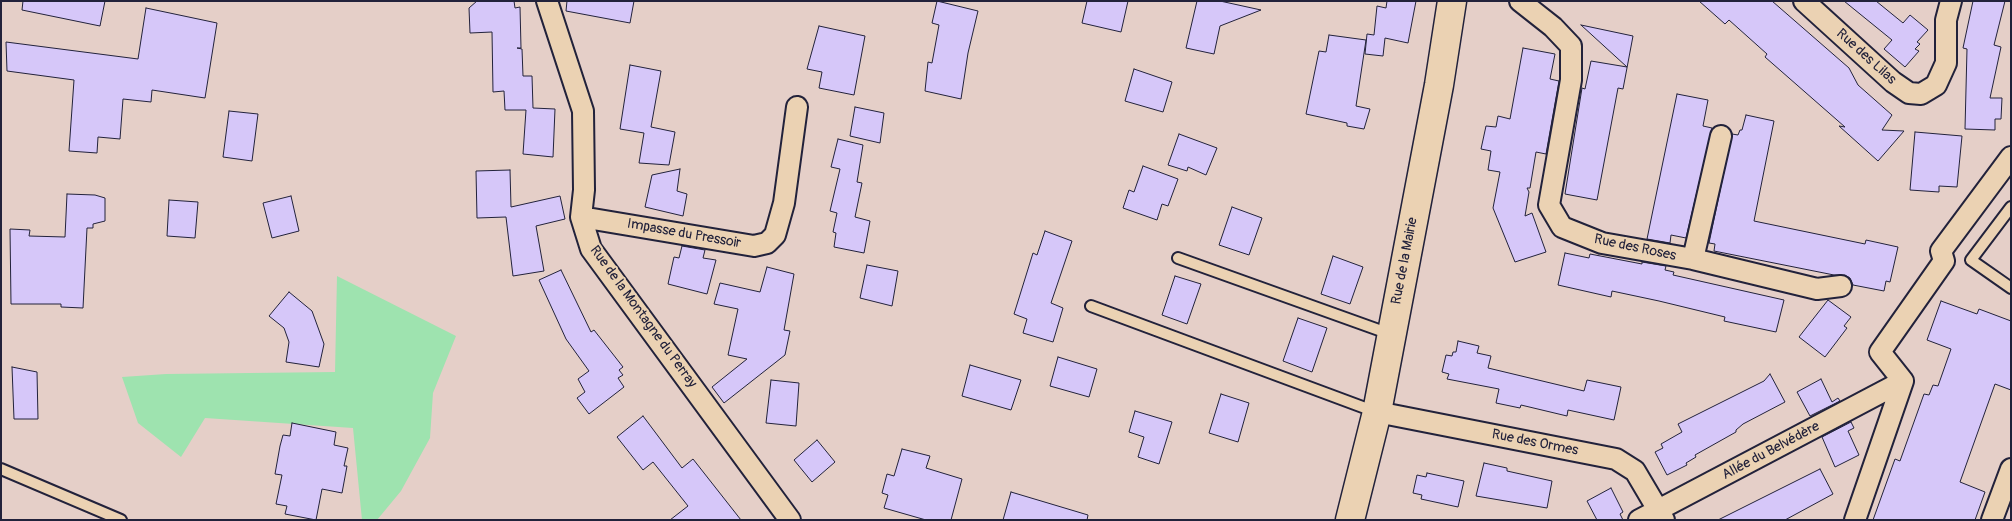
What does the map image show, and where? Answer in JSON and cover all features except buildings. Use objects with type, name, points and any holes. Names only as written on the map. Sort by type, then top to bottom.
[{"type":"street","name":"Rue de la Montagne du Perray","points":[[547,1],[583,111],[584,190],[581,216],[591,250],[790,520]]},
{"type":"street","name":"Rue de la Mairie","points":[[1350,520],[1376,412],[1439,86],[1452,1]]},
{"type":"street","name":"Rue des Roses","points":[[1520,1],[1554,26],[1570,46],[1571,80],[1549,206],[1562,227],[1602,242],[1693,259],[1817,290],[1840,286]]},
{"type":"street","name":"Rue des Lilas","points":[[1804,1],[1893,82],[1908,93],[1922,94],[1936,85],[1946,63],[1946,20],[1951,1]]},
{"type":"street","name":"Impasse du Pressoir","points":[[581,216],[754,246],[767,243],[775,235],[784,202],[797,107]]},
{"type":"street","points":[[1693,259],[1721,136]]},
{"type":"street","points":[[1855,520],[1903,381],[1880,352],[1944,261],[1941,251],[2011,157]]},
{"type":"street","name":"Allée du Belvédère","points":[[1639,520],[1661,515],[1903,381]]},
{"type":"street","name":"Rue des Ormes","points":[[1376,412],[1616,460],[1634,471],[1661,515]]},
{"type":"street","points":[[1992,520],[2011,469]]},
{"type":"lane","points":[[2011,207],[1970,260],[2011,288]]},
{"type":"lane","points":[[1178,258],[1391,334]]},
{"type":"lane","points":[[1091,306],[1376,412]]},
{"type":"lane","points":[[1,469],[121,520]]},
{"type":"green space","points":[[337,276],[456,336],[433,393],[430,438],[401,491],[377,520],[362,520],[353,428],[205,418],[181,457],[138,423],[122,377],[166,374],[335,372]]}]
